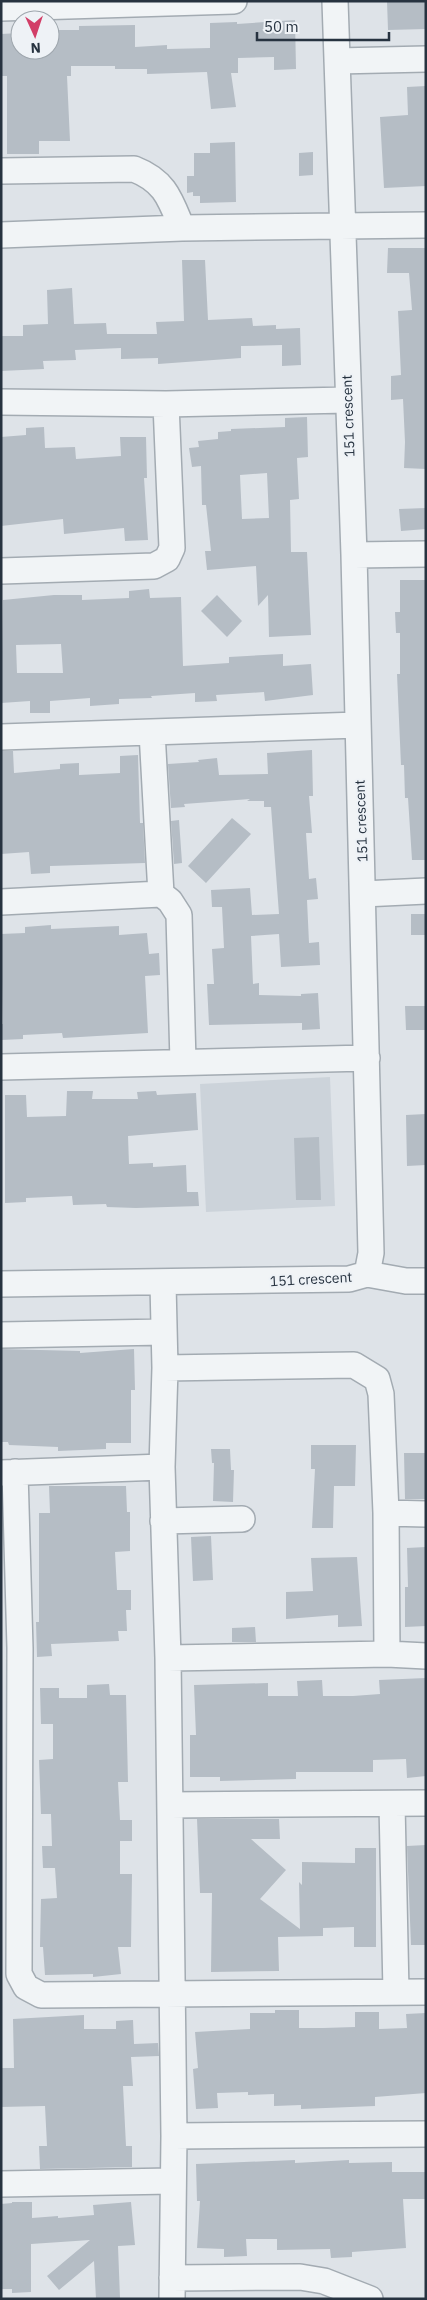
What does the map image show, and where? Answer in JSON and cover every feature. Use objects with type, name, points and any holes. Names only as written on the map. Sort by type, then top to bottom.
[{"type":"street","points":[[1,8],[234,1]]},
{"type":"street","name":"151 crescent","points":[[1,1284],[163,1284],[349,1279],[367,1274],[371,1253],[363,894],[354,555],[347,400],[335,1]]},
{"type":"street","points":[[337,61],[426,59]]},
{"type":"street","points":[[1,171],[134,169],[151,176],[164,190],[182,228]]},
{"type":"street","points":[[1,235],[182,228],[426,226]]},
{"type":"street","points":[[1,402],[166,404],[347,400]]},
{"type":"street","points":[[1,571],[154,566],[166,559],[172,548],[166,404]]},
{"type":"street","points":[[354,555],[426,554]]},
{"type":"street","points":[[1,737],[358,725]]},
{"type":"street","points":[[152,732],[161,894]]},
{"type":"street","points":[[363,894],[426,891]]},
{"type":"street","points":[[1,902],[161,894],[170,901],[179,915],[183,1062]]},
{"type":"street","points":[[1,1066],[367,1058]]},
{"type":"street","points":[[367,1274],[406,1281],[426,1280]]},
{"type":"street","points":[[163,1284],[166,1368],[162,1467],[168,1658],[174,2136],[172,2288],[300,2277],[324,2281],[370,2299]]},
{"type":"street","points":[[1,1335],[164,1332]]},
{"type":"street","points":[[166,1368],[354,1365],[377,1379],[381,1394],[386,1513],[387,1654]]},
{"type":"street","points":[[162,1467],[8,1473],[10,1648],[19,1974],[26,1988],[41,1996],[426,1992]]},
{"type":"street","points":[[386,1513],[426,1514]]},
{"type":"street","points":[[163,1521],[242,1519]]},
{"type":"street","points":[[168,1658],[387,1654],[426,1656]]},
{"type":"street","points":[[170,1806],[426,1803]]},
{"type":"street","points":[[392,1804],[396,1992]]},
{"type":"street","points":[[174,2136],[426,2134]]},
{"type":"street","points":[[1,2184],[172,2181]]},
{"type":"shaded area","points":[[330,1077],[335,1206],[206,1212],[200,1084]]},
{"type":"building","points":[[387,1],[426,1],[426,29],[388,30]]},
{"type":"building","points":[[295,20],[296,69],[274,70],[274,57],[238,58],[238,73],[231,73],[236,107],[211,109],[207,72],[147,74],[147,69],[115,69],[115,66],[71,66],[71,76],[67,76],[70,141],[39,141],[39,154],[7,154],[7,76],[1,76],[1,34],[10,34],[10,60],[60,60],[60,30],[79,30],[79,26],[135,25],[135,47],[167,45],[167,49],[210,48],[210,23],[237,22],[237,24]]},
{"type":"building","points":[[426,86],[426,186],[384,188],[380,117],[408,115],[407,87]]},
{"type":"building","points":[[235,142],[236,202],[200,203],[200,196],[193,196],[193,192],[187,193],[187,176],[194,176],[194,153],[210,153],[210,143]]},
{"type":"building","points":[[313,152],[313,175],[299,176],[299,153]]},
{"type":"building","points":[[388,248],[426,248],[426,469],[404,468],[403,399],[391,400],[391,376],[401,375],[398,311],[412,310],[409,273],[387,273]]},
{"type":"building","points":[[182,260],[205,260],[208,320],[252,318],[253,326],[276,325],[276,329],[300,328],[301,365],[282,366],[282,345],[241,346],[241,358],[158,364],[158,358],[121,359],[121,348],[75,350],[76,360],[43,361],[44,369],[1,371],[1,336],[23,336],[23,325],[48,324],[47,290],[72,288],[74,324],[106,323],[107,334],[157,334],[156,322],[184,321]]},
{"type":"building","points":[[307,417],[308,457],[297,458],[299,499],[290,500],[291,552],[307,552],[311,635],[269,637],[268,595],[258,606],[256,566],[207,570],[205,551],[211,551],[206,505],[202,505],[201,466],[192,467],[189,448],[199,447],[198,441],[218,439],[218,432],[231,431],[231,429],[285,427],[285,418]],"holes":[[[267,473],[269,518],[242,519],[240,475]]]},
{"type":"building","points":[[44,427],[45,448],[75,447],[76,459],[121,456],[120,437],[146,437],[147,478],[144,478],[148,540],[125,541],[124,528],[64,534],[63,519],[1,526],[1,437],[26,435],[26,428]]},
{"type":"building","points":[[426,508],[426,529],[401,531],[399,509]]},
{"type":"building","points":[[400,580],[426,580],[426,860],[412,860],[408,798],[405,798],[404,765],[401,765],[397,674],[400,674],[400,633],[396,633],[395,612],[400,612]]},
{"type":"building","points":[[149,589],[150,598],[181,597],[183,666],[229,663],[229,657],[283,654],[283,666],[311,664],[313,695],[265,701],[264,692],[216,695],[217,701],[195,702],[195,693],[151,696],[152,698],[119,699],[119,704],[90,706],[90,698],[50,701],[50,713],[30,713],[30,701],[1,703],[3,600],[54,595],[82,595],[82,600],[129,598],[129,591]],"holes":[[[61,644],[63,673],[17,673],[16,645]]]},
{"type":"building","points":[[217,595],[242,621],[227,637],[201,611]]},
{"type":"building","points":[[312,750],[313,796],[309,796],[312,833],[306,833],[309,879],[316,878],[318,899],[307,900],[309,943],[319,942],[320,965],[281,967],[279,934],[251,936],[253,984],[259,983],[259,995],[301,996],[301,994],[318,993],[320,1029],[302,1030],[302,1023],[209,1025],[207,984],[214,984],[212,949],[224,948],[222,907],[212,907],[211,890],[250,888],[252,915],[279,914],[271,807],[264,807],[264,801],[247,801],[250,799],[184,804],[185,807],[171,808],[168,764],[199,762],[198,760],[217,758],[219,775],[268,774],[267,753]]},
{"type":"building","points":[[1,751],[13,751],[14,773],[60,769],[60,764],[79,763],[79,775],[120,773],[120,756],[138,755],[140,823],[143,823],[145,863],[50,866],[50,873],[31,874],[29,852],[1,854]]},
{"type":"building","points":[[232,818],[251,834],[206,883],[188,866]]},
{"type":"building","points":[[179,820],[182,863],[174,864],[171,821]]},
{"type":"building","points":[[411,914],[426,914],[426,935],[411,935]]},
{"type":"building","points":[[51,925],[51,929],[119,926],[119,935],[147,933],[149,954],[159,953],[160,975],[145,976],[148,1033],[63,1038],[62,1033],[23,1035],[23,1039],[1,1040],[1,1024],[3,1024],[1,934],[25,933],[25,927]]},
{"type":"building","points":[[405,1006],[426,1006],[426,1030],[406,1030]]},
{"type":"building","points":[[67,1091],[93,1091],[92,1099],[138,1099],[137,1092],[156,1091],[157,1095],[196,1093],[198,1130],[128,1136],[129,1164],[153,1163],[153,1167],[186,1165],[187,1192],[198,1192],[199,1206],[136,1208],[107,1207],[106,1204],[73,1205],[72,1196],[26,1198],[26,1202],[5,1203],[5,1095],[26,1095],[27,1117],[66,1116]]},
{"type":"building","points":[[426,1114],[426,1165],[407,1166],[406,1115]]},
{"type":"building","points":[[319,1137],[321,1200],[296,1200],[294,1138]]},
{"type":"building","points":[[1,1349],[80,1351],[80,1353],[134,1349],[135,1390],[131,1390],[131,1443],[106,1443],[106,1449],[58,1451],[58,1447],[9,1445],[8,1442],[1,1442]]},
{"type":"building","points":[[311,1445],[356,1445],[355,1486],[334,1486],[333,1528],[312,1528],[315,1469],[311,1469]]},
{"type":"building","points":[[211,1449],[230,1449],[231,1470],[234,1470],[233,1502],[213,1501],[214,1463],[212,1463]]},
{"type":"building","points":[[404,1453],[426,1453],[426,1499],[405,1499]]},
{"type":"building","points":[[49,1486],[126,1486],[127,1512],[130,1512],[130,1551],[115,1552],[117,1590],[131,1590],[131,1610],[126,1610],[127,1631],[118,1631],[119,1641],[51,1644],[52,1656],[37,1657],[36,1622],[39,1622],[39,1513],[50,1513]]},
{"type":"building","points":[[211,1536],[213,1580],[193,1581],[191,1537]]},
{"type":"building","points":[[426,1547],[426,1626],[405,1627],[405,1587],[408,1587],[407,1548]]},
{"type":"building","points":[[357,1557],[362,1626],[338,1627],[338,1615],[286,1619],[286,1592],[313,1591],[311,1558]]},
{"type":"building","points":[[255,1627],[256,1642],[232,1642],[232,1628]]},
{"type":"building","points":[[426,1678],[426,1776],[407,1778],[406,1759],[373,1760],[373,1772],[296,1772],[296,1779],[220,1781],[220,1777],[190,1777],[190,1735],[196,1735],[194,1685],[268,1683],[268,1696],[298,1696],[297,1681],[322,1680],[323,1696],[353,1696],[380,1694],[379,1680]]},
{"type":"building","points":[[109,1684],[110,1695],[126,1695],[128,1782],[118,1782],[120,1820],[132,1820],[132,1841],[120,1841],[120,1874],[132,1874],[131,1947],[118,1947],[121,1974],[93,1977],[93,1974],[45,1975],[43,1947],[40,1947],[41,1899],[57,1898],[55,1868],[43,1868],[42,1846],[52,1846],[51,1814],[41,1814],[39,1760],[53,1759],[53,1724],[41,1724],[40,1688],[59,1688],[59,1698],[87,1698],[87,1685]]},
{"type":"building","points":[[197,1819],[279,1819],[280,1839],[251,1839],[286,1870],[260,1899],[300,1929],[299,1882],[302,1885],[302,1862],[355,1863],[355,1848],[376,1848],[376,1947],[354,1947],[354,1927],[323,1928],[323,1936],[278,1937],[279,1971],[211,1972],[212,1893],[200,1893]]},
{"type":"building","points":[[426,1845],[426,1945],[411,1945],[407,1846]]},
{"type":"building","points":[[275,2010],[299,2010],[299,2028],[355,2027],[355,2012],[379,2012],[379,2029],[407,2028],[406,2014],[426,2013],[426,2093],[375,2097],[375,2106],[301,2109],[301,2105],[274,2106],[274,2094],[248,2095],[248,2092],[217,2093],[218,2108],[196,2109],[193,2069],[198,2068],[195,2032],[250,2029],[250,2013],[275,2013]]},
{"type":"building","points":[[84,2015],[84,2029],[116,2029],[116,2021],[133,2020],[134,2044],[158,2043],[159,2056],[131,2057],[133,2086],[123,2086],[126,2146],[132,2146],[132,2167],[40,2169],[39,2146],[47,2146],[45,2106],[1,2107],[1,2068],[14,2068],[13,2019]]},
{"type":"building","points":[[295,2160],[295,2163],[349,2160],[349,2163],[392,2162],[392,2172],[426,2172],[426,2199],[403,2199],[406,2248],[352,2252],[352,2257],[331,2258],[330,2249],[277,2250],[277,2239],[246,2239],[247,2256],[224,2257],[224,2249],[197,2248],[200,2201],[197,2201],[196,2164]]},
{"type":"building","points":[[32,2202],[32,2218],[58,2216],[58,2218],[94,2215],[93,2205],[131,2202],[135,2245],[118,2246],[120,2298],[96,2299],[94,2261],[59,2290],[47,2276],[90,2240],[31,2244],[31,2292],[12,2293],[12,2289],[1,2289],[1,2204]]}]
